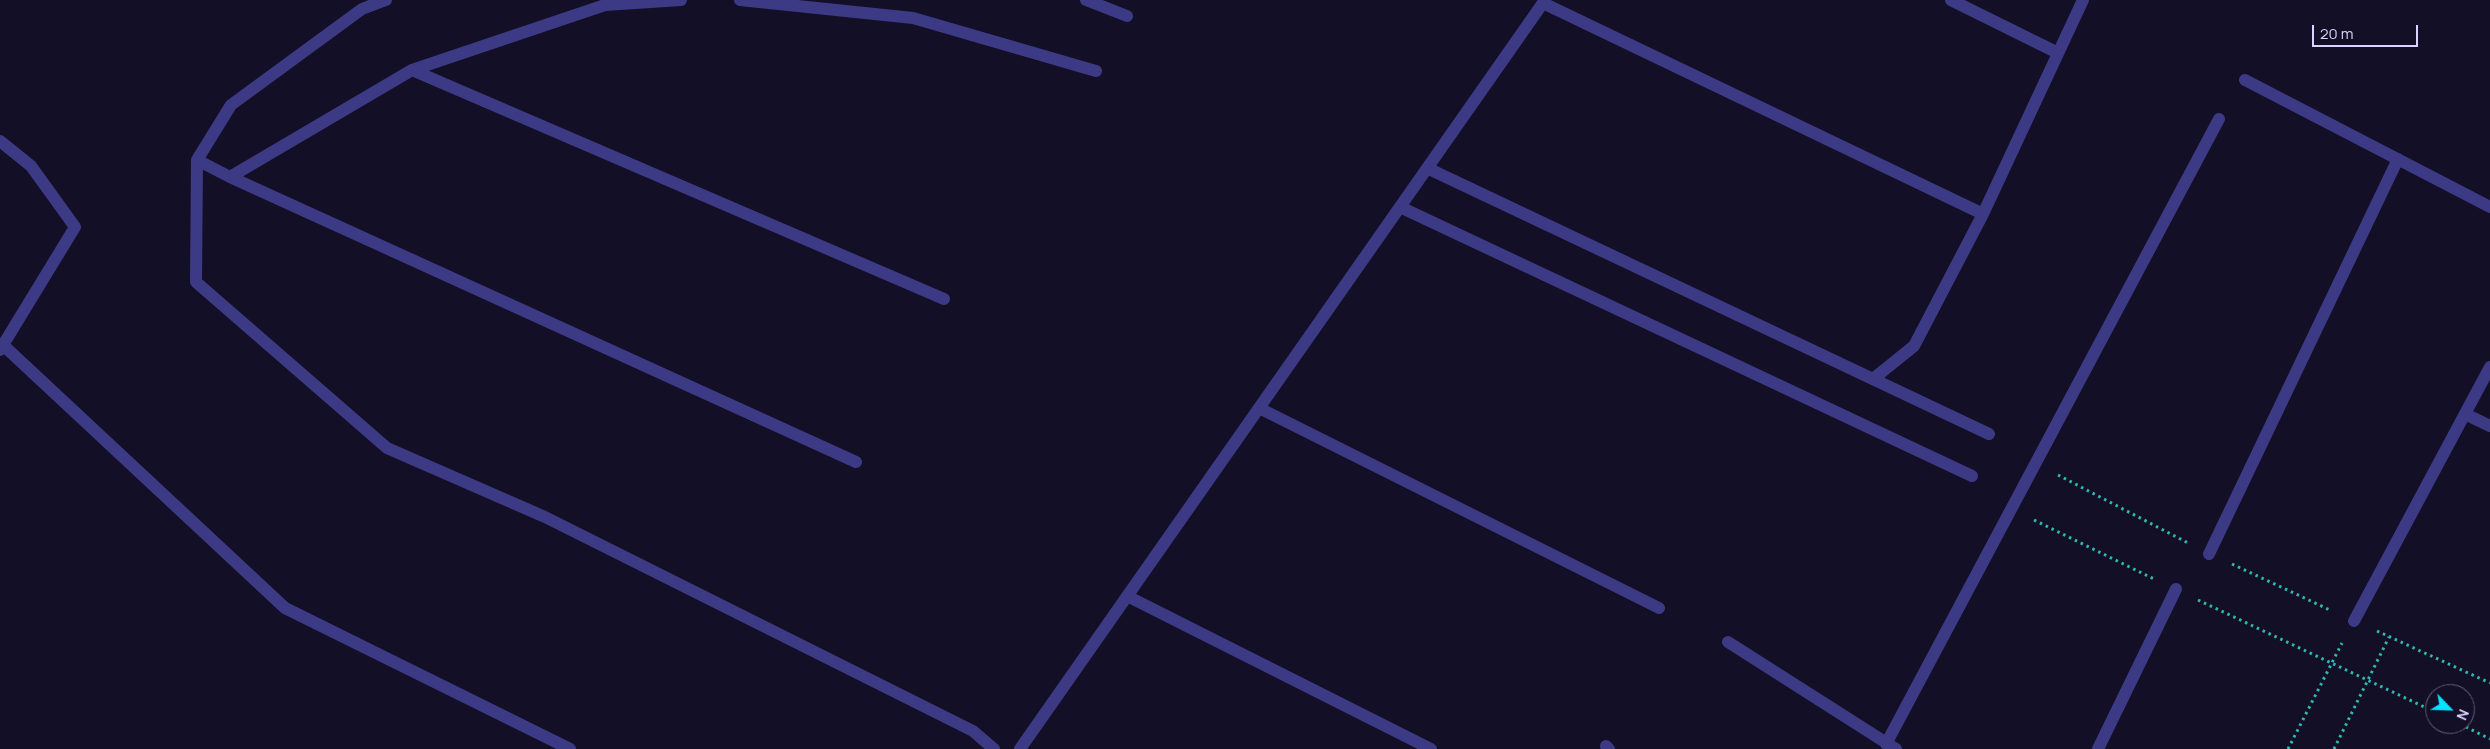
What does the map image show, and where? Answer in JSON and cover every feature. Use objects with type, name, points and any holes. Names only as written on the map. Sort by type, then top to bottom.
[{"type":"street","points":[[386,0],[362,9],[231,105],[197,160],[196,282],[387,448],[545,518],[973,731],[994,749]]},
{"type":"street","points":[[230,177],[412,70],[605,4],[681,0]]},
{"type":"street","points":[[740,0],[913,18],[1096,71]]},
{"type":"street","points":[[1086,0],[1127,16]]},
{"type":"street","points":[[1951,0],[2058,53]]},
{"type":"street","points":[[1873,379],[1914,346],[1982,214],[2083,0]]},
{"type":"street","points":[[1020,749],[1544,2],[1982,214]]},
{"type":"street","points":[[412,70],[944,299]]},
{"type":"street","points":[[2245,80],[2490,207]]},
{"type":"street","points":[[1728,642],[1891,746],[2011,509],[2219,119]]},
{"type":"street","points":[[0,141],[31,166],[75,227],[1,347],[284,608],[570,749]]},
{"type":"street","points":[[2209,554],[2398,159]]},
{"type":"street","points":[[197,160],[230,177],[856,462]]},
{"type":"street","points":[[1427,168],[1989,434]]},
{"type":"street","points":[[1400,207],[1972,476]]},
{"type":"street","points":[[2354,621],[2490,367]]},
{"type":"street","points":[[1259,408],[1659,608]]},
{"type":"street","points":[[2465,414],[2490,426]]},
{"type":"street","points":[[2098,749],[2176,589]]},
{"type":"street","points":[[1127,596],[1431,749]]},
{"type":"path","points":[[2036,464],[2209,554],[2354,621]]},
{"type":"path","points":[[2011,509],[2425,707]]},
{"type":"path","points":[[2334,749],[2389,637],[2490,683]]},
{"type":"path","points":[[2288,749],[2331,663]]},
{"type":"path","points":[[2475,732],[2490,739]]}]
